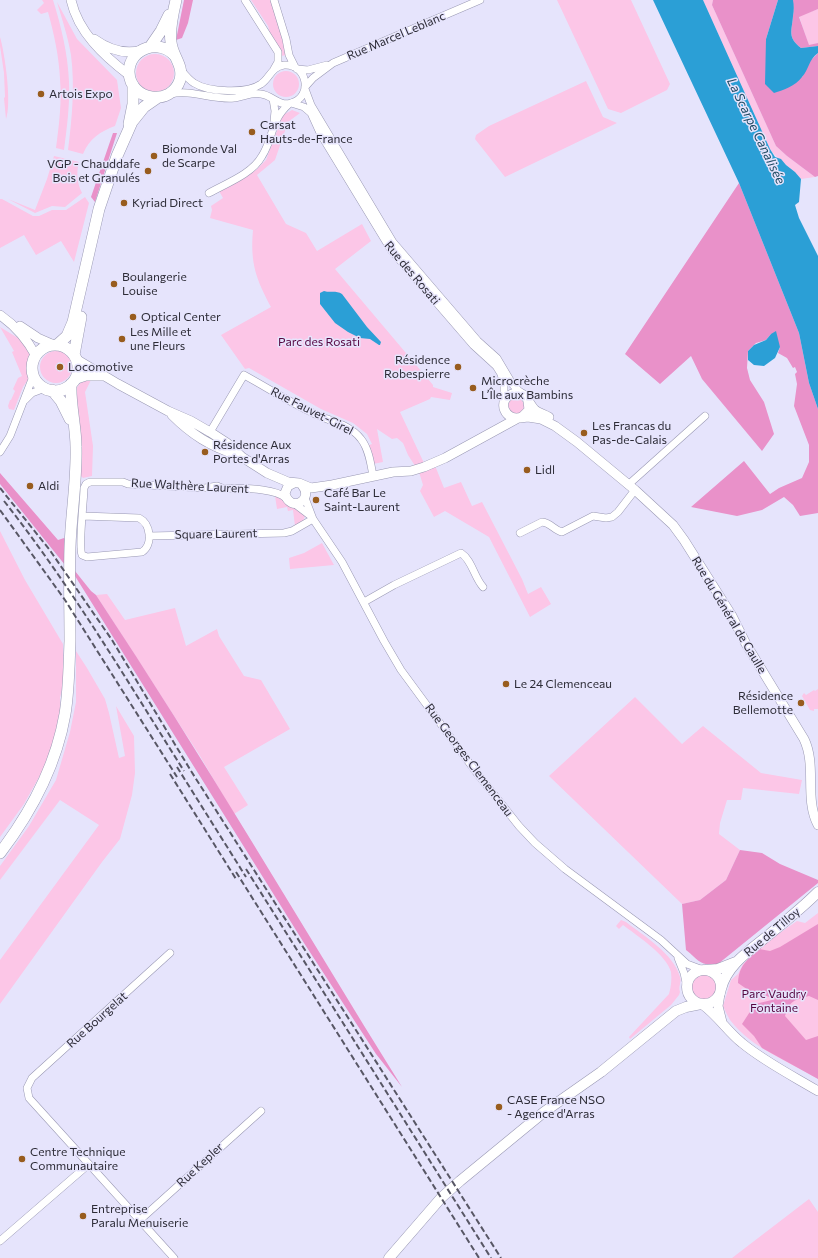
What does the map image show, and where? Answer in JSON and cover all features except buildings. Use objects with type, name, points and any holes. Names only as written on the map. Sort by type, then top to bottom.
[{"type":"main road","points":[[128,130],[133,104],[130,66],[132,59],[146,48],[164,26],[176,1]]},
{"type":"main road","points":[[75,431],[61,401],[49,389],[38,383],[34,374],[33,365],[36,356],[42,349],[56,345],[67,336],[72,327],[99,209],[117,156],[128,130],[141,111],[161,97],[173,91],[177,86],[181,70],[172,47],[170,37],[176,1]]},
{"type":"main road","points":[[146,48],[159,46],[165,48],[175,56]]},
{"type":"main road","points":[[131,80],[138,92],[144,95],[161,97]]},
{"type":"main road","points":[[0,853],[31,807],[41,788],[55,753],[65,714],[69,670],[70,549],[76,456],[75,431],[71,401],[72,382],[77,372],[75,357],[84,278]]},
{"type":"main road","points":[[56,345],[67,349],[75,357]]},
{"type":"main road","points":[[49,389],[63,389],[72,382]]},
{"type":"main road","name":"Rue de Tilloy","points":[[721,992],[726,976],[738,961],[818,892]]},
{"type":"main road","name":"Rue de Tilloy","points":[[806,903],[818,896]]},
{"type":"main road","name":"Rue de Tilloy","points":[[704,970],[718,969],[738,961]]},
{"type":"main road","points":[[389,1258],[434,1206],[460,1180],[544,1112],[601,1072],[676,1011],[692,1005],[702,1005],[713,1002],[721,992],[721,983],[718,977],[712,972],[704,970],[691,976],[684,998],[676,1011]]},
{"type":"main road","points":[[687,988],[691,999],[702,1005]]},
{"type":"street","points":[[71,0],[77,19],[86,33],[131,80]]},
{"type":"street","points":[[181,70],[190,81],[197,85],[205,88],[220,90],[250,89],[260,85],[268,78],[278,60],[277,50],[245,0]]},
{"type":"street","points":[[273,124],[281,111],[300,98],[305,88],[304,77],[296,68],[289,55],[286,39],[274,0]]},
{"type":"street","name":"Rue Marcel Leblanc","points":[[296,68],[311,69],[333,63],[480,0]]},
{"type":"street","points":[[86,33],[100,43],[117,50],[133,52],[146,48]]},
{"type":"street","name":"Rue Marcel Leblanc","points":[[305,88],[313,78],[333,63]]},
{"type":"street","points":[[274,69],[285,65],[296,68]]},
{"type":"street","points":[[209,193],[246,172],[257,163],[264,152],[273,124],[274,111],[272,98],[267,88],[268,78]]},
{"type":"street","name":"Rue des Rosati","points":[[305,88],[311,105],[393,242],[478,341],[497,358],[513,384],[525,397]]},
{"type":"street","points":[[161,97],[186,93],[227,98],[256,93],[266,95],[282,104],[290,104]]},
{"type":"street","name":"Rue des Rosati","points":[[290,104],[304,107],[311,113],[321,135],[391,250],[473,345],[496,366],[501,374],[504,385],[504,405]]},
{"type":"street","points":[[0,315],[46,342],[56,345]]},
{"type":"street","points":[[9,321],[23,335],[36,356]]},
{"type":"street","points":[[75,357],[103,376],[210,432],[224,441],[242,457],[267,473],[288,482],[314,488],[393,472],[411,471],[440,461],[525,415],[528,410],[525,397],[518,393],[507,397],[501,419],[490,433]]},
{"type":"street","points":[[0,452],[10,436],[34,374]]},
{"type":"street","name":"Rue Fauvet-Girel","points":[[210,432],[244,375],[307,410],[342,425],[358,435],[364,442],[374,476]]},
{"type":"street","points":[[72,382],[86,376],[103,376]]},
{"type":"street","points":[[22,405],[29,394],[49,389]]},
{"type":"street","name":"Rue du Général de Gaulle","points":[[525,397],[534,409],[554,420],[577,442],[668,519],[684,540],[732,616],[743,639],[806,743],[810,757],[812,808],[818,825]]},
{"type":"street","points":[[504,405],[506,413],[509,416],[519,418]]},
{"type":"street","points":[[168,411],[185,428],[196,436],[213,446],[242,457]]},
{"type":"street","points":[[520,533],[542,522],[548,523],[556,530],[562,532],[593,516],[606,518],[612,517],[618,512],[632,488],[705,416]]},
{"type":"street","name":"Rue du Général de Gaulle","points":[[519,418],[544,420],[577,442]]},
{"type":"street","points":[[267,473],[280,486],[290,502],[295,504],[313,519]]},
{"type":"street","name":"Rue Walthère Laurent","points":[[83,516],[85,486],[87,483],[92,482],[123,482],[128,484],[204,488],[217,486],[222,488],[269,491],[286,496]]},
{"type":"street","points":[[286,496],[287,488],[298,484]]},
{"type":"street","points":[[298,484],[306,490],[305,497],[313,519]]},
{"type":"street","points":[[295,504],[302,502],[314,488]]},
{"type":"street","points":[[83,516],[139,518],[144,521],[149,536],[146,549],[142,552],[86,557],[82,555],[80,549],[83,516]]},
{"type":"street","name":"Square Laurent","points":[[149,536],[284,533],[295,530],[313,519]]},
{"type":"street","name":"Rue Georges Clemenceau","points":[[313,519],[342,562],[384,641],[405,675],[476,772],[524,831],[561,866],[661,940],[677,956]]},
{"type":"street","points":[[364,602],[394,585],[460,553],[465,556],[483,587]]},
{"type":"street","name":"Rue Bourgelat","points":[[89,1164],[29,1098],[27,1088],[32,1078],[170,953]]},
{"type":"street","points":[[677,956],[689,965],[704,970]]},
{"type":"street","points":[[677,956],[684,973],[687,988]]},
{"type":"street","points":[[721,992],[718,1006],[722,1024]]},
{"type":"street","points":[[702,1005],[712,1012],[735,1038],[753,1051],[818,1091]]},
{"type":"street","name":"Rue Kepler","points":[[140,1220],[261,1111]]},
{"type":"street","points":[[0,1241],[89,1164],[174,1258]]},
{"type":"green space","points":[[42,0],[53,0],[66,51],[69,99],[64,150],[56,148],[61,88],[56,45],[48,12],[41,14],[37,10],[44,3]]},
{"type":"green space","points":[[184,0],[193,0],[188,23],[182,38],[176,40]]},
{"type":"green space","points":[[251,0],[271,0],[284,38],[287,55],[281,56],[271,37],[268,26]]},
{"type":"green space","points":[[557,0],[631,0],[670,84],[667,90],[621,113],[608,109]]},
{"type":"green space","points":[[703,0],[713,0],[712,5],[776,146],[815,177],[801,179],[770,149]]},
{"type":"green space","points":[[713,0],[778,0],[766,39],[766,55],[802,77],[810,61],[818,53],[818,176],[815,177],[776,146],[712,5]]},
{"type":"green space","points":[[793,0],[818,0],[818,9],[799,17],[809,45],[818,43],[818,46],[801,48],[792,37]]},
{"type":"green space","points":[[57,2],[77,39],[117,80],[121,108],[115,126],[96,136],[83,154],[68,150],[71,127],[73,79],[71,55]]},
{"type":"green space","points":[[818,9],[818,43],[809,46],[799,16]]},
{"type":"green space","points":[[0,37],[6,66],[8,91],[8,112],[6,119],[4,73]]},
{"type":"green space","points":[[155,54],[165,57],[171,63],[174,73],[171,83],[165,89],[155,92],[145,89],[139,83],[136,73],[139,63],[145,57]]},
{"type":"green space","points":[[286,71],[295,75],[299,84],[295,93],[286,97],[277,93],[273,84],[277,75]]},
{"type":"green space","points":[[586,81],[603,117],[617,123],[505,177],[475,139],[476,135],[489,126]]},
{"type":"green space","name":"Parc des Rosati","points":[[292,110],[300,113],[288,122],[275,160],[257,175],[286,224],[306,233],[317,251],[362,224],[371,241],[335,269],[433,385],[433,387],[452,393],[450,400],[431,397],[430,399],[400,412],[424,463],[436,468],[444,488],[461,482],[472,506],[482,502],[522,579],[528,594],[541,587],[551,604],[530,617],[489,537],[445,511],[434,517],[420,491],[423,485],[419,472],[408,455],[403,443],[397,438],[392,439],[377,429],[383,462],[373,464],[369,445],[372,444],[367,434],[353,423],[321,409],[249,368],[245,369],[221,335],[271,307],[261,288],[255,270],[252,252],[253,230],[210,218],[212,210],[211,206],[223,198],[219,191],[256,170],[266,160],[283,115]]},
{"type":"green space","points":[[113,133],[117,133],[95,202],[91,197]]},
{"type":"green space","points":[[54,156],[79,162],[78,178],[82,193],[65,207],[52,206],[35,213],[8,199],[35,210]]},
{"type":"green space","points":[[739,183],[799,333],[809,383],[818,409],[818,513],[800,516],[793,505],[784,497],[762,510],[737,516],[691,507],[744,461],[770,494],[779,488],[802,478],[809,462],[809,445],[794,406],[797,384],[795,374],[797,372],[795,367],[793,368],[787,358],[778,353],[780,347],[771,334],[766,340],[756,343],[748,351],[747,368],[750,380],[764,402],[774,434],[762,451],[702,379],[691,356],[660,384],[625,354]]},
{"type":"green space","points":[[85,197],[89,203],[74,262],[61,241],[36,255],[24,235],[0,248],[0,199],[33,216],[39,216],[52,210],[66,210]]},
{"type":"green space","points":[[0,327],[23,341],[31,353],[27,367],[29,378],[23,387],[14,410],[9,409],[8,406],[15,391],[13,389],[18,378],[22,376],[12,352],[14,351]]},
{"type":"green space","points":[[53,351],[59,351],[68,355],[72,367],[68,379],[59,383],[53,383],[44,379],[40,370],[40,364],[44,355]]},
{"type":"green space","points":[[91,380],[85,392],[93,446],[92,476],[83,478],[79,474],[74,391],[82,381]]},
{"type":"green space","points":[[513,398],[519,398],[524,403],[522,412],[519,414],[513,414],[508,409],[508,403]]},
{"type":"green space","points":[[0,473],[58,540],[64,538],[66,540],[65,565],[0,484]]},
{"type":"green space","points":[[275,496],[297,508],[305,516],[303,521],[295,526],[293,510],[288,511],[287,507],[277,509]]},
{"type":"green space","points":[[0,531],[25,580],[63,644],[64,680],[60,698],[61,713],[48,761],[24,804],[0,837]]},
{"type":"green space","points":[[322,543],[334,565],[290,569],[289,558],[304,553]]},
{"type":"green space","points":[[75,571],[96,595],[175,717],[402,1087],[376,1054],[304,943],[75,576]]},
{"type":"green space","points":[[107,594],[125,620],[175,608],[186,646],[217,629],[219,636],[244,676],[261,680],[290,729],[224,767],[248,805],[234,814],[200,756],[96,595]]},
{"type":"green space","points":[[76,651],[105,699],[119,758],[125,756],[116,706],[134,736],[135,773],[132,795],[120,839],[0,1004],[0,960],[99,825],[60,800],[0,880],[0,866],[29,826],[56,780],[70,732],[76,702]]},
{"type":"green space","points":[[818,689],[818,709],[814,709],[814,711],[810,710],[802,696],[804,693],[806,695]]},
{"type":"green space","points":[[635,697],[682,744],[703,726],[761,773],[802,780],[799,794],[743,788],[741,800],[727,800],[720,823],[719,834],[740,850],[726,880],[700,900],[682,904],[549,776]]},
{"type":"green space","points":[[740,850],[762,853],[780,864],[818,880],[818,883],[718,964],[707,964],[700,962],[686,950],[682,904],[700,900],[726,880]]},
{"type":"green space","name":"Parc Vaudry Fontaine","points":[[818,913],[818,1079],[759,1046],[748,1038],[730,1020],[723,1006],[731,980],[738,974],[743,964],[764,944],[797,921],[805,923]]},
{"type":"green space","points":[[621,920],[641,933],[665,953],[677,969],[680,979],[679,995],[671,1005],[630,1039],[629,1037],[669,994],[671,972],[664,959],[650,946],[623,925],[619,929],[616,926]]},
{"type":"green space","name":"Parc Vaudry Fontaine","points":[[818,924],[818,1000],[809,996],[796,1000],[791,1004],[785,1016],[806,1040],[818,1036],[818,1079],[762,1048],[754,1036],[742,1024],[755,1004],[776,999],[754,994],[738,983],[740,972],[744,964],[759,949],[770,951],[780,947]]},
{"type":"green space","points":[[704,974],[713,978],[717,987],[713,996],[704,1000],[695,996],[691,987],[695,978]]},
{"type":"green space","points":[[809,1199],[818,1212],[818,1258],[732,1258]]},
{"type":"water","name":"La Scarpe Canalisée","points":[[653,0],[703,0],[770,149],[775,157],[781,159],[801,179],[799,202],[795,205],[799,218],[818,256],[818,409],[809,383],[799,333],[739,183]]},
{"type":"water","points":[[778,0],[793,0],[794,10],[791,30],[792,37],[801,48],[818,46],[818,53],[815,55],[804,74],[796,83],[774,93],[765,84],[766,39]]},
{"type":"water","points":[[324,291],[338,292],[342,294],[367,327],[381,342],[380,345],[370,339],[360,338],[335,323],[320,304],[320,293]]},
{"type":"water","points":[[776,331],[780,347],[775,358],[764,366],[754,365],[748,360],[748,351],[754,345],[766,340]]},
{"type":"railway","points":[[0,488],[49,549],[112,640],[191,771],[501,1258]]},
{"type":"railway","points":[[4,501],[29,533],[75,600],[184,771]]},
{"type":"railway","points":[[0,510],[65,600],[177,777]]},
{"type":"railway","points":[[177,767],[246,877]]},
{"type":"railway","points":[[170,774],[236,879]]},
{"type":"railway","points":[[246,869],[491,1258]]},
{"type":"railway","points":[[236,872],[479,1258]]},
{"type":"place","name":"Artois Expo","points":[[41,94]]},
{"type":"place","name":"Carsat Hauts-de-France","points":[[252,132]]},
{"type":"place","name":"Biomonde Val de Scarpe","points":[[154,156]]},
{"type":"place","name":"VGP - Chauddafe Bois et Granulés","points":[[148,171]]},
{"type":"place","name":"Kyriad Direct","points":[[124,203]]},
{"type":"place","name":"Boulangerie Louise","points":[[114,284]]},
{"type":"place","name":"Optical Center","points":[[133,317]]},
{"type":"place","name":"Les Mille et une Fleurs","points":[[122,339]]},
{"type":"place","name":"Locomotive","points":[[60,367]]},
{"type":"place","name":"Résidence Robespierre","points":[[458,367]]},
{"type":"place","name":"Microcrèche L’Île aux Bambins","points":[[473,388]]},
{"type":"place","name":"Les Francas du Pas-de-Calais","points":[[584,433]]},
{"type":"place","name":"Résidence Aux Portes d'Arras","points":[[205,452]]},
{"type":"place","name":"Lidl","points":[[527,470]]},
{"type":"place","name":"Aldi","points":[[30,486]]},
{"type":"place","name":"Café Bar Le Saint-Laurent","points":[[316,500]]},
{"type":"place","name":"Le 24 Clemenceau","points":[[506,684]]},
{"type":"place","name":"Résidence Bellemotte","points":[[801,703]]},
{"type":"place","name":"CASE France NSO - Agence d'Arras","points":[[499,1107]]},
{"type":"place","name":"Centre Technique Communautaire","points":[[22,1159]]},
{"type":"place","name":"Entreprise Paralu Menuiserie","points":[[83,1216]]}]
